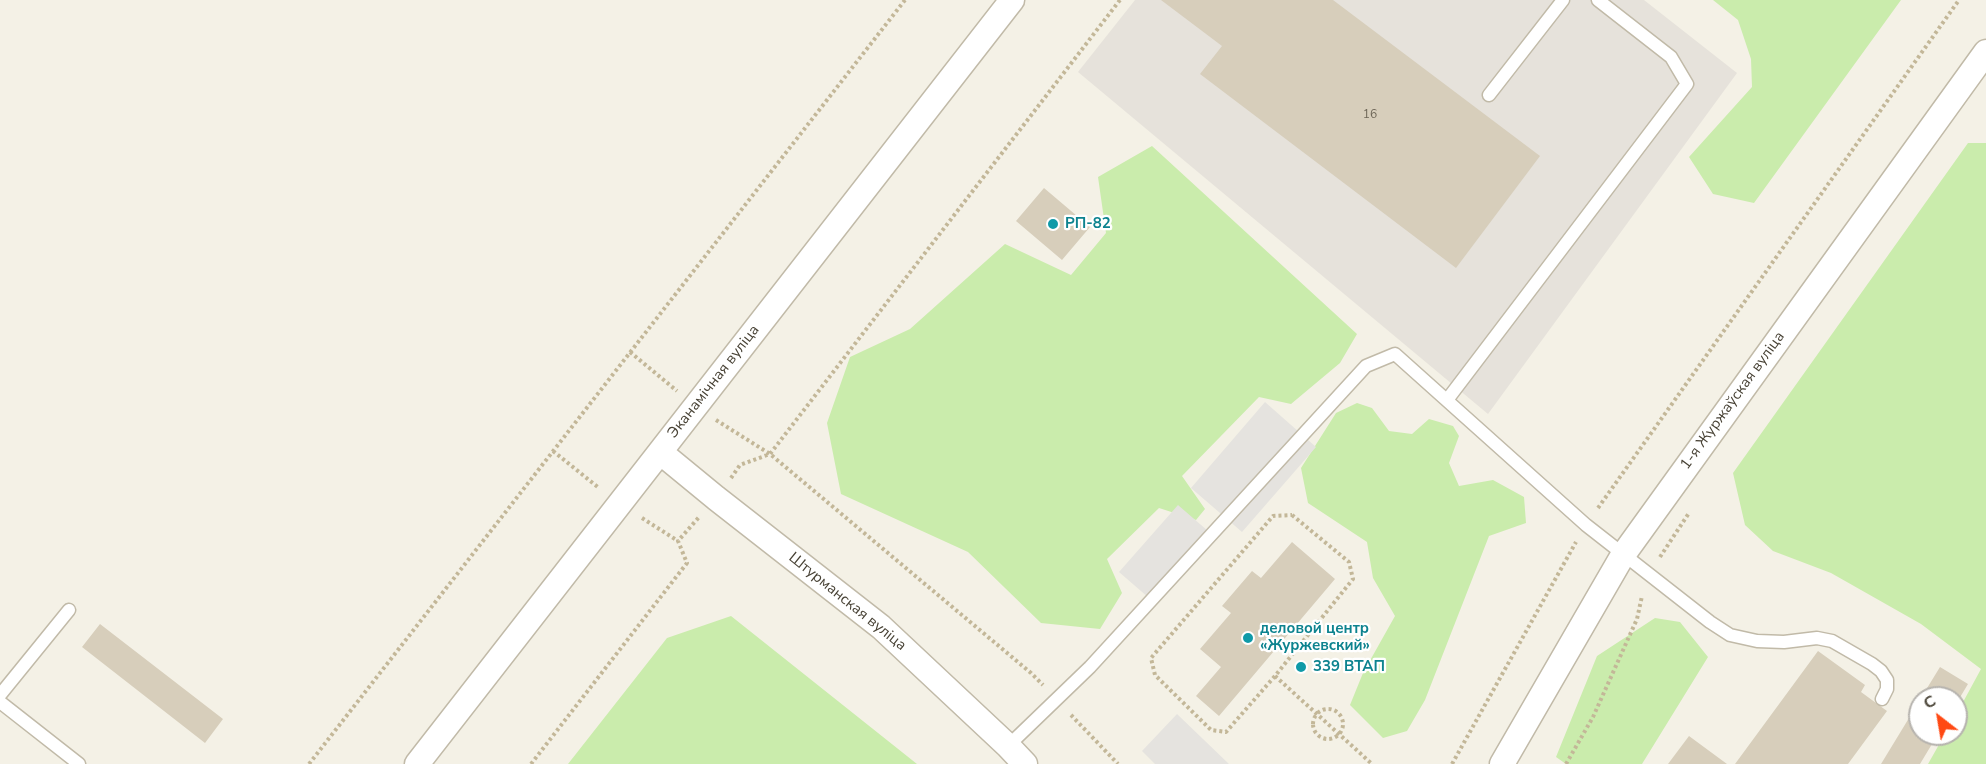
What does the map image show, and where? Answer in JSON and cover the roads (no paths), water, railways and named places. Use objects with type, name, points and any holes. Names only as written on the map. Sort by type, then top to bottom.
[{"type":"street","name":"Эканамічная вуліца","points":[[417,764],[1012,0]]},
{"type":"street","name":"1-я Журжаўская вуліца","points":[[1502,764],[1623,555],[1986,52]]},
{"type":"street","name":"Штурманская вуліца","points":[[660,452],[881,627],[1025,764]]},
{"type":"lane","points":[[1489,95],[1563,0]]},
{"type":"lane","points":[[1447,400],[1687,84],[1671,57],[1598,0]]},
{"type":"lane","points":[[1008,746],[1090,667],[1366,366],[1395,354],[1586,525],[1710,622],[1730,635],[1757,641],[1784,642],[1817,638],[1832,641],[1881,671],[1887,680],[1887,689],[1882,699]]},
{"type":"lane","points":[[0,695],[69,610]]},
{"type":"lane","points":[[0,702],[79,764]]},
{"type":"place","name":"РП-82","points":[[1053,224]]},
{"type":"place","name":"деловой центр «Журжевский»","points":[[1248,638]]},
{"type":"place","name":"339 ВТАП","points":[[1301,667]]}]
